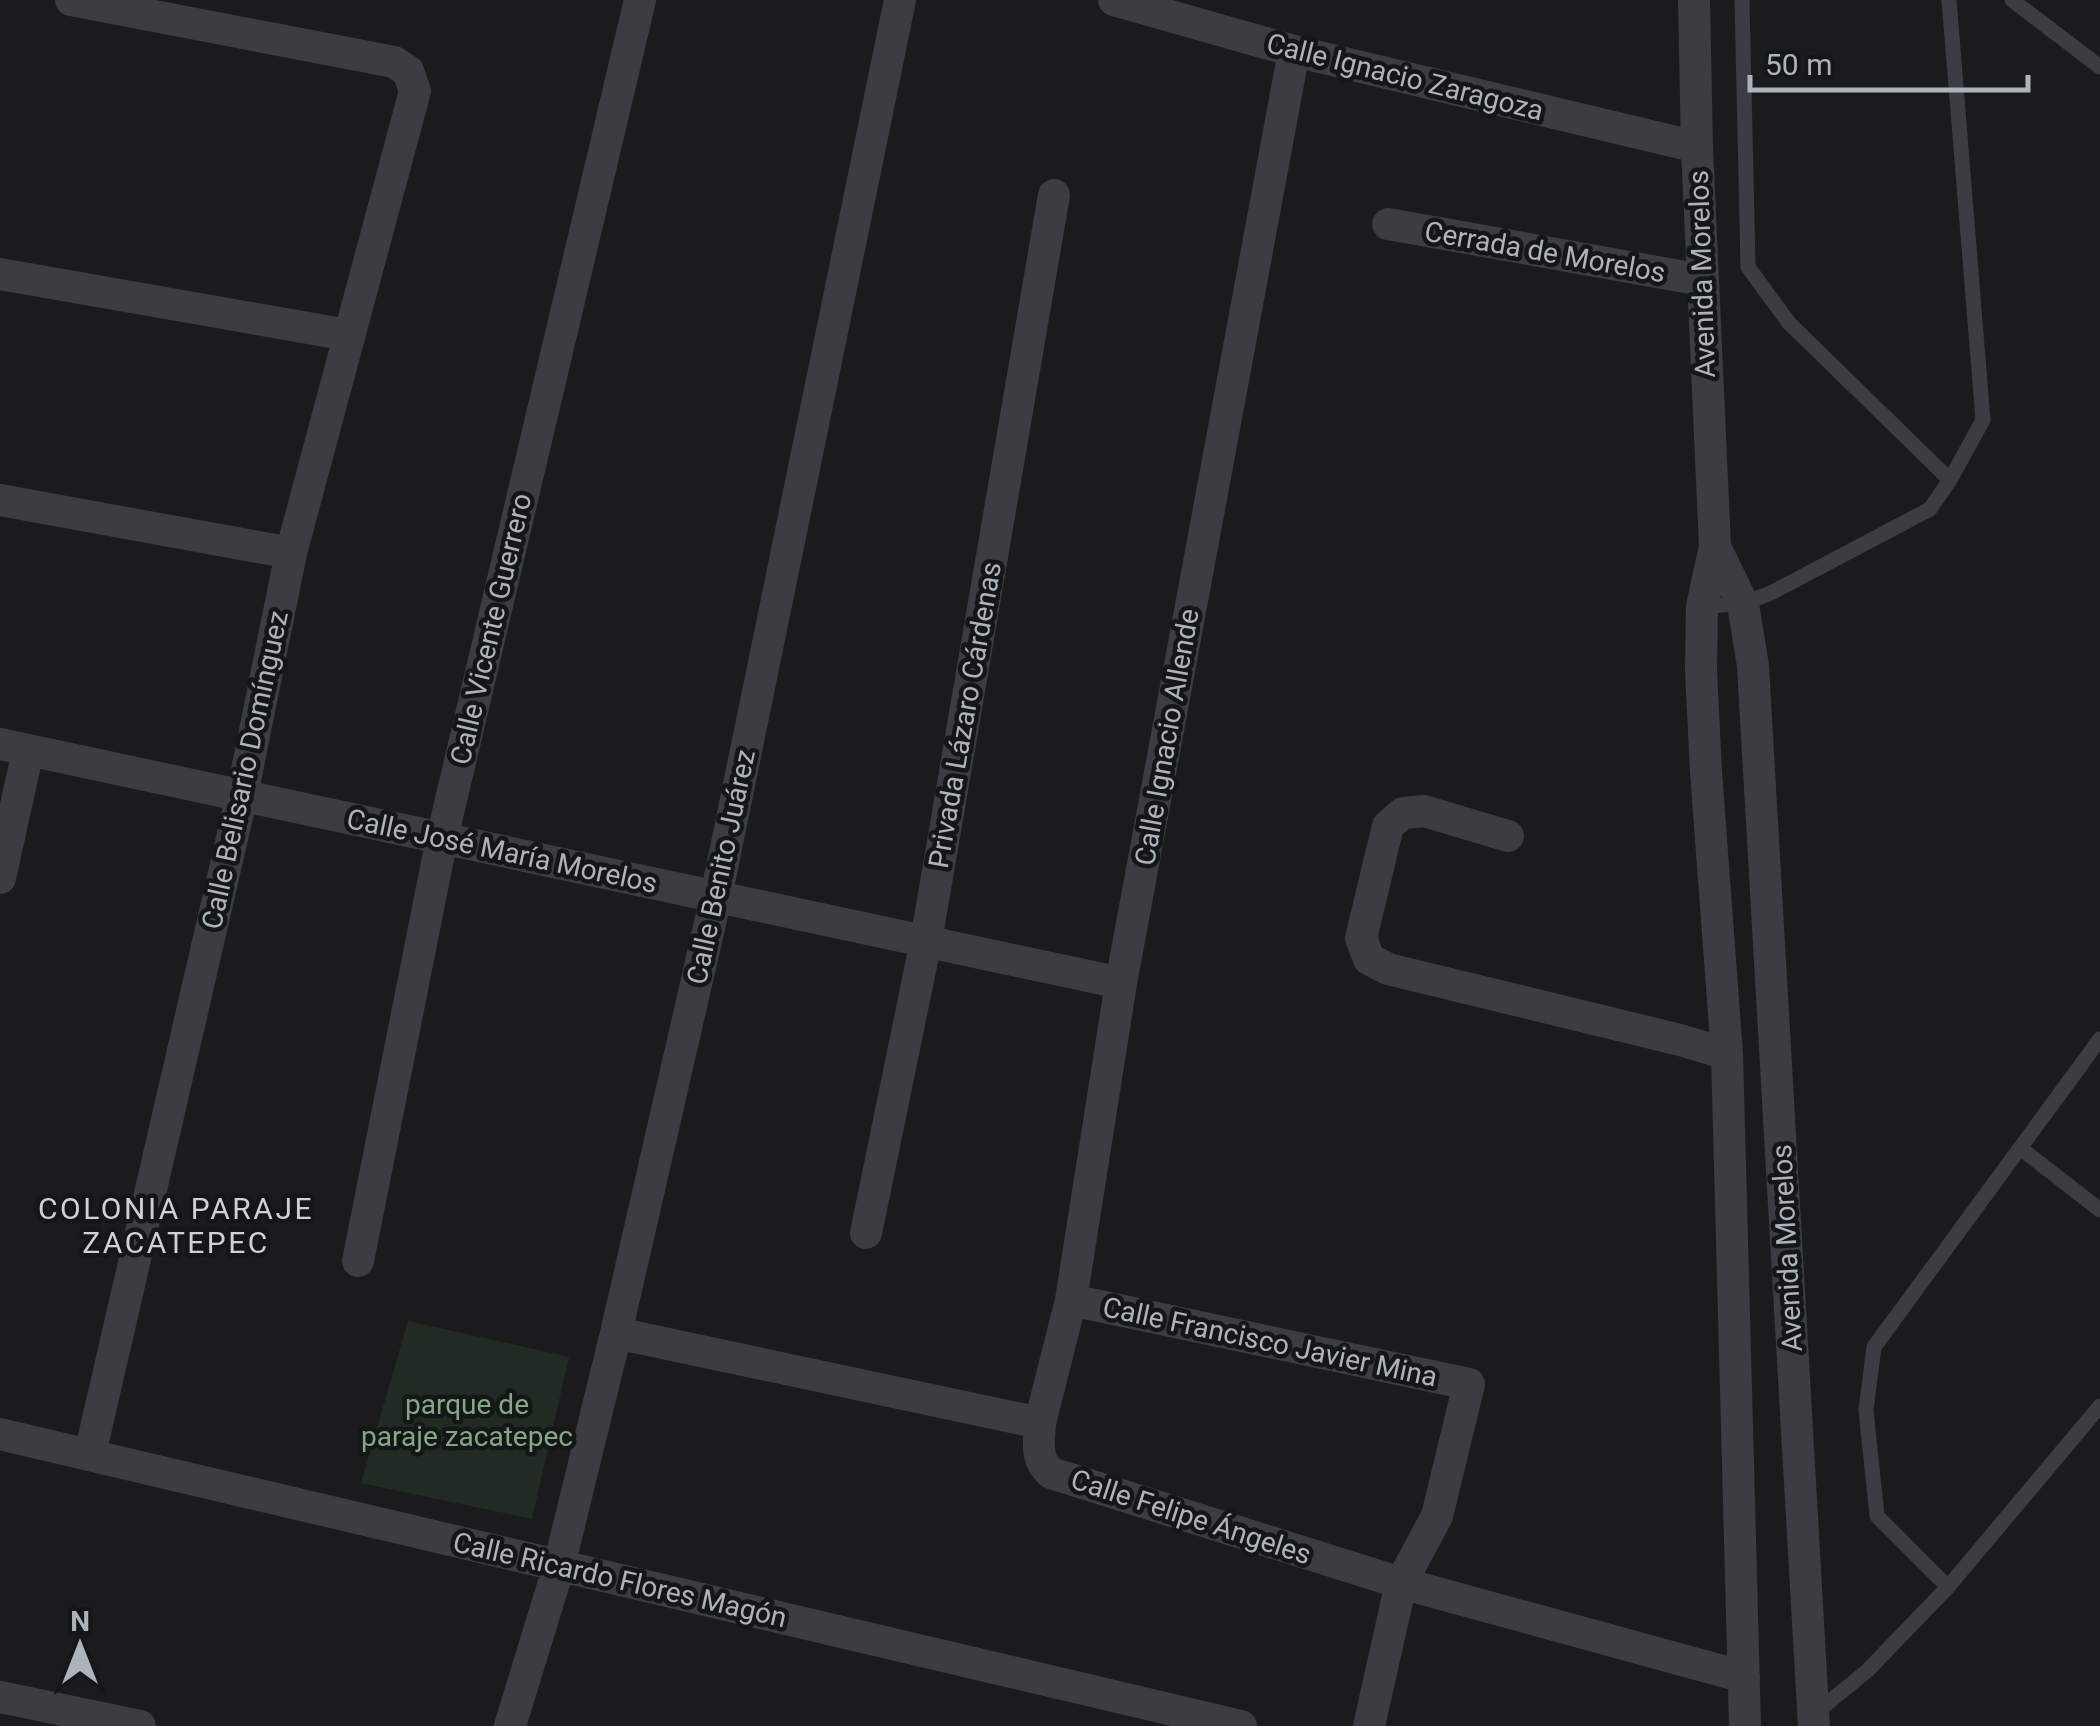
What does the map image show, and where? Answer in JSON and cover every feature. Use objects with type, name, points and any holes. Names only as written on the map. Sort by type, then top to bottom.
[{"type":"street","name":"Calle Belisario Domínguez","points":[[70,0],[394,62],[408,72],[416,90],[291,553],[242,796],[90,1454]]},
{"type":"street","name":"Calle Vicente Guerrero","points":[[358,1261],[442,838],[640,0]]},
{"type":"street","name":"Calle Benito Juárez","points":[[510,1726],[559,1566],[716,897],[900,0]]},
{"type":"street","name":"Calle Ignacio Zaragoza","points":[[1114,0],[1294,51],[1697,147]]},
{"type":"street","name":"Avenida Morelos","points":[[1694,0],[1714,548],[1702,606],[1701,670],[1728,1054],[1745,1726]]},
{"type":"street","name":"Calle Ignacio Allende","points":[[1040,1423],[1070,1300],[1121,983],[1294,51]]},
{"type":"street","name":"Privada Lázaro Cárdenas","points":[[866,1233],[926,941],[1054,195]]},
{"type":"street","name":"Cerrada de Morelos","points":[[1388,224],[1702,280]]},
{"type":"street","points":[[0,274],[348,335]]},
{"type":"street","points":[[0,500],[291,553]]},
{"type":"street","name":"Avenida Morelos","points":[[1714,548],[1743,604],[1752,666],[1808,1722]]},
{"type":"street","name":"Calle José María Morelos","points":[[14,748],[1121,983]]},
{"type":"street","points":[[0,878],[14,748]]},
{"type":"street","points":[[1706,772],[1760,770]]},
{"type":"street","points":[[1508,836],[1424,811],[1403,813],[1388,826],[1362,938],[1369,959],[1388,969],[1728,1054]]},
{"type":"street","name":"Calle Francisco Javier Mina","points":[[1070,1300],[1469,1384],[1436,1516],[1401,1583]]},
{"type":"street","points":[[616,1334],[1040,1423]]},
{"type":"street","name":"Calle Felipe Ángeles","points":[[1040,1423],[1038,1455],[1042,1466],[1051,1473],[1401,1583],[1744,1677]]},
{"type":"street","name":"Calle Ricardo Flores Magón","points":[[0,1434],[1241,1726]]},
{"type":"street","points":[[1370,1726],[1401,1583]]},
{"type":"street","points":[[0,1698],[140,1726]]},
{"type":"lane","points":[[1742,0],[1748,267],[1789,323],[1950,480]]},
{"type":"lane","points":[[1702,606],[1743,604],[1773,592],[1930,509],[1983,420],[1949,0]]},
{"type":"lane","points":[[2012,0],[2100,68]]},
{"type":"lane","points":[[1948,1587],[1877,1516],[1866,1410],[1874,1347],[2100,1039]]},
{"type":"lane","points":[[2020,1148],[2100,1210]]},
{"type":"lane","points":[[1808,1722],[1867,1670],[1948,1587],[2100,1406]]},
{"type":"green space","name":"parque de paraje zacatepec","points":[[408,1321],[569,1357],[532,1519],[361,1483]]},
{"type":"district","name":"COLONIA PARAJE ZACATEPEC","points":[[176,1225]]}]
